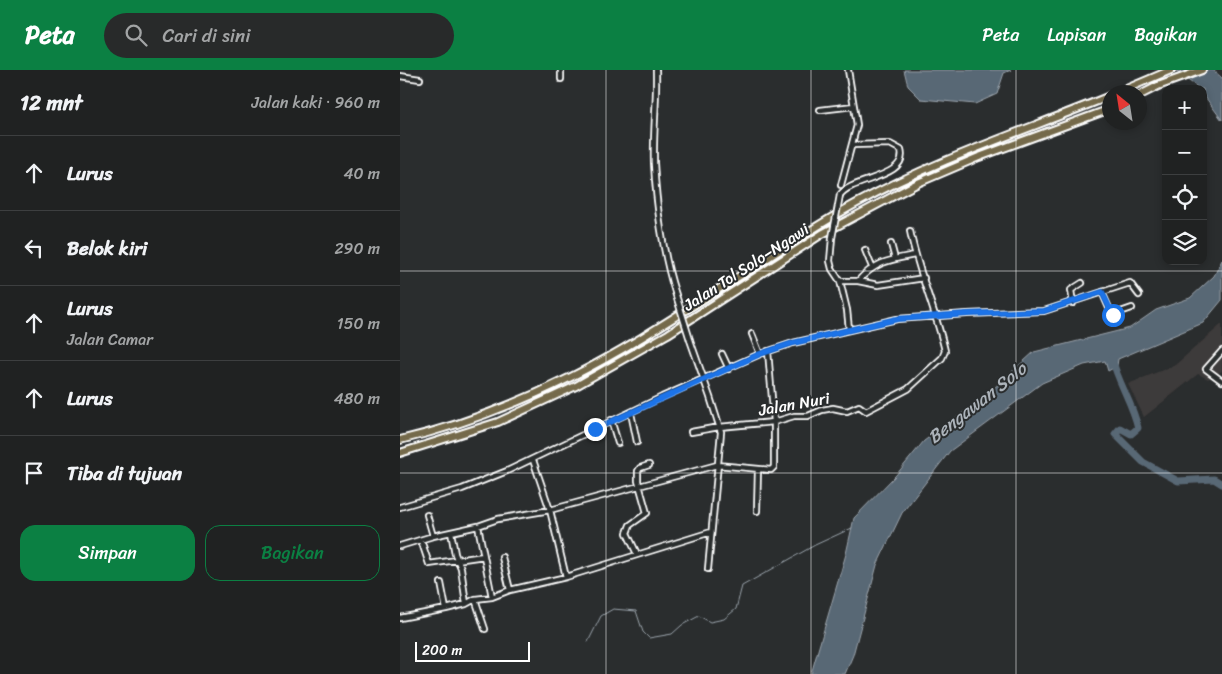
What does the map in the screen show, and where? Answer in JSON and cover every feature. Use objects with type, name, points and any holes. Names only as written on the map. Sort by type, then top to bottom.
[{"type":"highway","points":[[1136,85],[1171,70]]},
{"type":"highway","points":[[1147,92],[1202,70]]},
{"type":"highway","name":"Jalan Tol Solo–Ngawi","points":[[400,440],[442,429],[480,416],[571,377],[664,324],[816,226],[866,198],[907,177],[974,148],[1102,99]]},
{"type":"highway","name":"Jalan Tol Solo–Ngawi","points":[[400,453],[498,422],[576,386],[668,334],[822,234],[918,183],[979,157],[1102,111]]},
{"type":"street","points":[[561,70],[561,79]]},
{"type":"street","points":[[656,70],[654,162],[668,266],[719,427],[721,439],[708,569]]},
{"type":"street","points":[[841,185],[857,125],[848,70]]},
{"type":"street","points":[[400,76],[420,79]]},
{"type":"street","points":[[820,110],[854,106]]},
{"type":"street","points":[[849,329],[847,310],[840,281],[832,269],[830,260],[840,195],[845,189],[874,179],[892,169],[902,159],[901,150],[890,144],[852,145]]},
{"type":"street","points":[[910,231],[915,255],[936,317]]},
{"type":"street","points":[[891,244],[895,259]]},
{"type":"street","points":[[865,250],[872,267]]},
{"type":"street","points":[[858,281],[872,267],[895,259],[915,255]]},
{"type":"street","points":[[840,281],[858,281],[878,285],[924,278]]},
{"type":"street","points":[[1073,302],[1071,290],[1082,283]]},
{"type":"street","points":[[400,507],[462,489],[533,460],[611,420],[631,413],[768,351],[849,329],[897,319],[967,314],[1038,312],[1130,283],[1139,295]]},
{"type":"street","points":[[1102,292],[1112,314],[1132,308]]},
{"type":"street","name":"Jalan Nuri","points":[[691,432],[719,427],[774,422],[794,416],[808,416],[822,410],[834,408],[847,411],[859,406],[866,411],[913,385],[945,354],[936,317]]},
{"type":"street","points":[[752,334],[760,354]]},
{"type":"street","points":[[400,546],[498,520],[550,510],[717,465],[769,470],[774,467],[774,422],[768,351]]},
{"type":"street","points":[[1222,351],[1206,369],[1222,382]]},
{"type":"street","points":[[722,354],[729,369]]},
{"type":"street","points":[[631,413],[638,442]]},
{"type":"street","points":[[611,420],[618,442]]},
{"type":"street","points":[[533,460],[550,510],[566,577]]},
{"type":"street","points":[[636,554],[627,533],[630,525],[647,513],[638,470],[649,465]]},
{"type":"street","points":[[757,512],[758,469]]},
{"type":"street","points":[[427,515],[433,536]]},
{"type":"street","points":[[478,526],[492,597]]},
{"type":"street","points":[[451,532],[454,554],[461,568],[466,604]]},
{"type":"street","points":[[400,618],[446,609],[466,604],[475,599],[492,597],[510,590],[566,577],[711,532]]},
{"type":"street","points":[[421,540],[429,564],[484,556]]},
{"type":"street","points":[[502,557],[510,590]]},
{"type":"street","points":[[441,583],[446,609]]},
{"type":"street","points":[[475,599],[485,629]]},
{"type":"shaded area","points":[[1222,324],[1222,371],[1208,379],[1198,374],[1144,417],[1128,384],[1175,365]]},
{"type":"water","points":[[904,70],[1011,70],[1004,73],[997,94],[975,104],[921,99],[908,86]]},
{"type":"water","points":[[1174,70],[1213,70],[1222,78],[1222,120],[1207,99],[1207,85],[1195,85]]},
{"type":"water","name":"Bengawan Solo","points":[[1222,260],[1222,300],[1203,323],[1118,359],[1117,366],[1108,371],[1105,361],[1084,365],[1042,383],[950,451],[902,513],[877,565],[853,655],[845,674],[811,674],[846,554],[854,518],[896,475],[924,441],[982,399],[1034,352],[1130,328],[1156,310],[1190,298],[1214,276]]},
{"type":"waterway","points":[[1112,358],[1133,410],[1138,428],[1131,434],[1120,428],[1115,434],[1143,462],[1178,481],[1214,479],[1222,484]]},
{"type":"waterway","points":[[588,642],[601,616],[613,609],[636,611],[643,632],[649,638],[672,634],[682,625],[699,616],[710,622],[724,619],[736,609],[742,586],[815,545],[852,528]]},
{"type":"route","points":[[595,429],[662,397],[768,351],[849,329],[897,319],[1044,311],[1102,292],[1113,315]]}]
